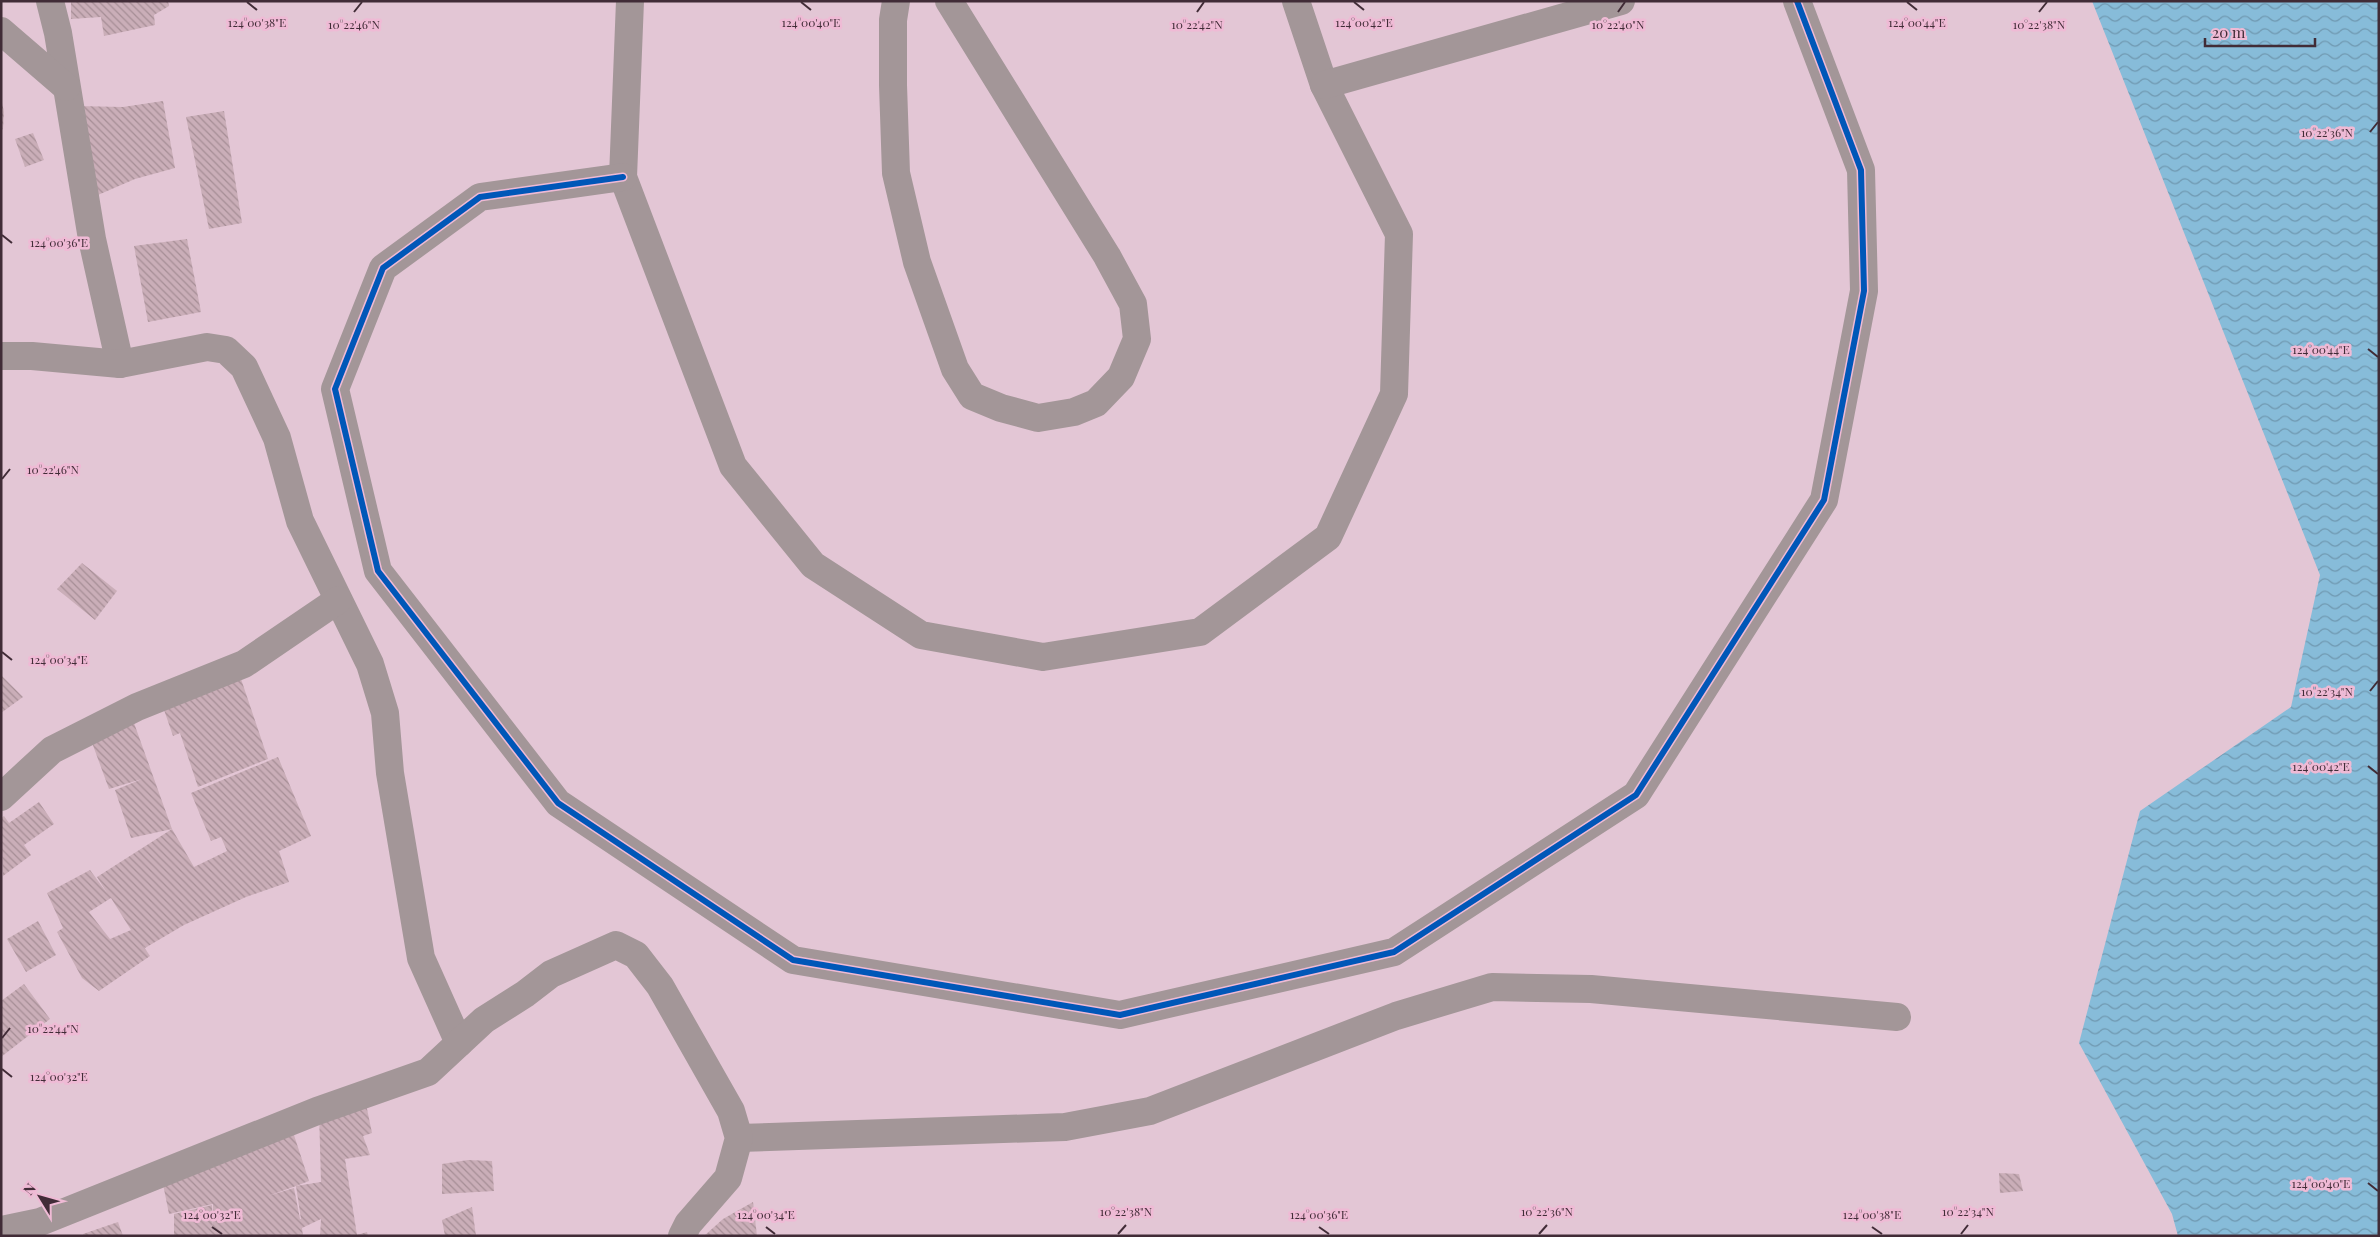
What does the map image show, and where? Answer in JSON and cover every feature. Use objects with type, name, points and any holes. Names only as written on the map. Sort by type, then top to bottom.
[{"type":"street","points":[[50,1],[58,33],[92,239],[120,364]]},
{"type":"street","points":[[630,1],[623,177],[733,466],[814,565],[921,635],[1044,657],[1200,632],[1328,537],[1394,394],[1399,234],[1324,84],[1296,1]]},
{"type":"street","points":[[896,1],[893,30],[896,174],[917,262],[955,369],[972,396],[1001,408],[1038,418],[1074,412],[1096,403],[1121,377],[1137,339],[1133,304],[1107,256],[949,1]]},
{"type":"street","points":[[1324,84],[1621,1]]},
{"type":"street","points":[[623,177],[480,197],[383,268],[336,389],[378,571],[558,803],[793,960],[1120,1015],[1394,952],[1636,796],[1824,500],[1864,291],[1861,170],[1797,1]]},
{"type":"street","points":[[1,31],[66,87]]},
{"type":"street","points":[[1,356],[32,356],[120,364],[207,347],[226,350],[244,367],[277,438],[300,521],[370,664],[385,713],[392,782],[420,958],[459,1044]]},
{"type":"street","points":[[1,797],[52,750],[137,707],[244,664],[338,600]]},
{"type":"street","points":[[1,1230],[40,1222],[317,1111],[428,1072],[484,1020],[525,994],[551,974],[616,945],[636,955],[660,986],[731,1111],[739,1138],[728,1178],[688,1224],[682,1236]]},
{"type":"street","points":[[739,1138],[1064,1127],[1150,1112],[1396,1016],[1492,987],[1591,989],[1897,1017]]},
{"type":"water","points":[[2092,1],[2379,1],[2379,1236],[2178,1236],[2172,1214],[2079,1043],[2140,811],[2291,707],[2320,575]]},
{"type":"building","points":[[71,1],[168,1],[169,6],[154,15],[155,25],[104,36],[101,17],[71,19]]},
{"type":"building","points":[[163,101],[175,168],[135,179],[91,198],[77,106],[123,107]]},
{"type":"building","points":[[2,103],[4,112],[3,129],[1,130]]},
{"type":"building","points":[[224,111],[242,223],[209,229],[186,117]]},
{"type":"building","points":[[33,133],[44,160],[25,167],[15,139]]},
{"type":"building","points":[[187,239],[201,312],[148,322],[134,246]]},
{"type":"building","points":[[82,563],[117,591],[95,620],[57,589]]},
{"type":"building","points":[[1,675],[23,697],[1,713]]},
{"type":"building","points":[[240,676],[268,759],[198,787],[180,733],[173,736],[162,704]]},
{"type":"building","points":[[134,723],[172,829],[131,838],[115,790],[142,779],[109,789],[91,740]]},
{"type":"building","points":[[278,757],[311,836],[279,851],[289,882],[246,897],[184,925],[145,948],[142,944],[150,956],[99,991],[82,978],[57,932],[63,928],[47,893],[90,870],[107,893],[97,877],[172,829],[194,867],[227,851],[221,837],[211,841],[191,793]],"holes":[[[111,898],[131,930],[110,939],[89,912]]]},
{"type":"building","points":[[39,802],[54,824],[24,845],[31,855],[3,876],[1,818],[4,816],[9,823]]},
{"type":"building","points":[[38,921],[56,955],[26,972],[7,939]]},
{"type":"building","points":[[24,984],[50,1019],[1,1057],[1,1001]]},
{"type":"building","points":[[366,1104],[372,1133],[363,1136],[370,1155],[345,1159],[357,1235],[367,1232],[368,1236],[320,1236],[321,1219],[302,1228],[303,1236],[174,1236],[174,1214],[212,1205],[213,1229],[213,1204],[169,1214],[161,1174],[292,1129],[309,1181],[296,1186],[321,1182],[319,1113]],"holes":[[[296,1186],[301,1219],[294,1188],[268,1196]]]},
{"type":"building","points":[[468,1160],[492,1161],[494,1191],[442,1194],[442,1164]]},
{"type":"building","points":[[1999,1173],[2019,1174],[2023,1191],[2000,1193]]},
{"type":"building","points":[[753,1202],[757,1236],[704,1236],[723,1219]]},
{"type":"building","points":[[472,1207],[476,1236],[445,1236],[442,1220]]},
{"type":"building","points":[[118,1222],[123,1236],[84,1236],[83,1234]]},
{"type":"cycle path","points":[[623,177],[480,197],[383,268],[335,389],[378,571],[558,803],[793,960],[1120,1015],[1394,952],[1636,795],[1824,500],[1864,291],[1861,170],[1797,1]]}]
